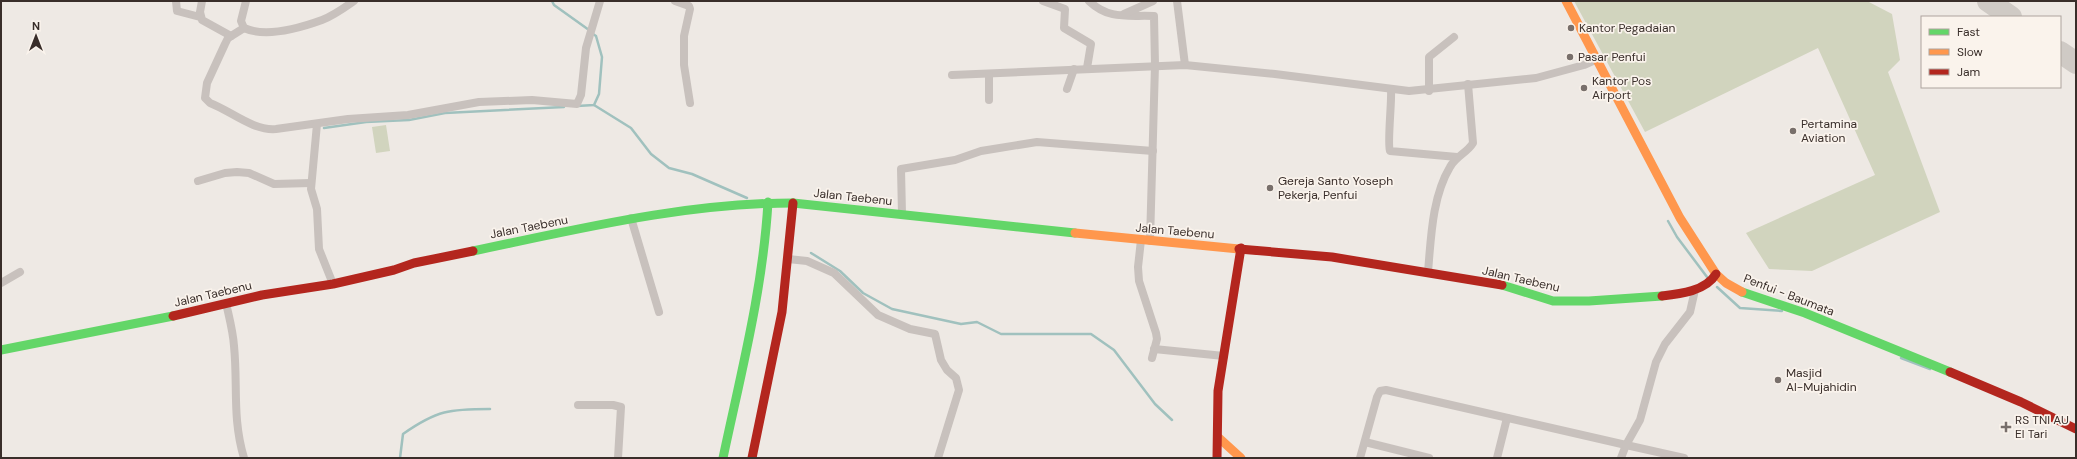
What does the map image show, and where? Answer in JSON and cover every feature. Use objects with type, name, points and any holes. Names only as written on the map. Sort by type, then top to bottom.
[{"type":"main road","name":"Penfui - Baumata","points":[[1566,1],[1595,60],[1712,278],[1726,283],[1744,293],[1805,313],[1916,357],[2026,404],[2076,429]]},
{"type":"main road","name":"Jalan Taebenu","points":[[1,350],[226,304],[262,295],[333,284],[394,270],[414,263],[631,218],[678,210],[757,202],[793,203],[1145,241],[1241,248],[1332,257],[1511,287],[1553,301],[1564,302],[1639,298],[1695,290],[1712,278]]},
{"type":"main road","points":[[723,458],[758,295],[766,237],[768,202]]},
{"type":"main road","points":[[752,458],[782,312],[793,203]]},
{"type":"main road","points":[[1217,458],[1219,438],[1218,391],[1241,248]]},
{"type":"main road","points":[[1219,438],[1242,458]]},
{"type":"street","points":[[176,1],[177,11],[200,17],[205,22],[231,36]]},
{"type":"street","points":[[200,17],[202,1]]},
{"type":"street","points":[[246,1],[241,22],[244,28],[249,30],[266,31],[286,30],[322,20],[354,1]]},
{"type":"street","points":[[244,28],[231,36],[225,44],[207,83],[205,93],[207,101],[267,130],[374,116],[397,117],[479,102],[499,100],[578,103],[588,35],[600,1]]},
{"type":"street","points":[[675,1],[689,6],[690,9],[684,43],[685,79],[690,103]]},
{"type":"street","points":[[1043,1],[1065,9],[1064,28],[1091,44],[1087,68]]},
{"type":"street","points":[[1088,1],[1100,11],[1108,14],[1154,16],[1154,151],[1145,241],[1139,281],[1155,325],[1157,340],[1152,358]]},
{"type":"street","points":[[1121,15],[1153,1]]},
{"type":"street","points":[[1177,1],[1185,65]]},
{"type":"street","points":[[1429,91],[1429,57],[1454,37]]},
{"type":"street","points":[[952,75],[989,75],[1087,68],[1185,65],[1303,77],[1391,90],[1429,91],[1468,84],[1536,78],[1584,65],[1595,60]]},
{"type":"street","points":[[1067,89],[1074,69]]},
{"type":"street","points":[[989,75],[989,100]]},
{"type":"street","points":[[1428,272],[1437,202],[1445,176],[1457,157],[1470,148],[1473,143],[1468,84]]},
{"type":"street","points":[[1391,90],[1391,128],[1388,143],[1390,151],[1457,157]]},
{"type":"street","points":[[317,124],[311,183],[317,209],[319,249],[333,284]]},
{"type":"street","points":[[902,214],[901,169],[955,160],[981,151],[1037,142],[1154,151]]},
{"type":"street","points":[[198,182],[225,173],[237,172],[249,173],[274,184],[311,183]]},
{"type":"street","points":[[631,218],[659,312]]},
{"type":"street","points":[[788,259],[807,261],[834,273],[860,296],[878,315],[910,329],[936,336],[941,360],[947,370],[956,378],[959,390],[938,458]]},
{"type":"street","points":[[1,283],[20,272]]},
{"type":"street","points":[[1621,458],[1626,445],[1640,420],[1656,362],[1665,344],[1690,312],[1695,290]]},
{"type":"street","points":[[226,304],[234,345],[235,413],[239,442],[244,458]]},
{"type":"street","points":[[1154,349],[1224,356]]},
{"type":"street","points":[[1360,458],[1380,391],[1386,390],[1684,458]]},
{"type":"street","points":[[578,404],[613,404],[620,407],[622,414],[618,458]]},
{"type":"street","points":[[1497,458],[1507,418]]},
{"type":"street","points":[[1364,442],[1412,456],[1429,458]]},
{"type":"green space","points":[[1574,1],[1867,1],[1892,14],[1900,60],[1888,72],[1940,212],[1812,271],[1769,269],[1746,233],[1875,175],[1818,48],[1645,132]]},
{"type":"green space","points":[[386,125],[390,151],[376,153],[372,127]]},
{"type":"waterway","points":[[552,1],[554,5],[589,30]]},
{"type":"waterway","points":[[577,106],[594,105],[599,94],[602,57],[596,36],[593,34]]},
{"type":"waterway","points":[[594,105],[631,128],[651,154],[669,168],[692,174],[747,198]]},
{"type":"waterway","points":[[324,128],[366,122],[409,120],[445,113],[564,107]]},
{"type":"waterway","points":[[1668,221],[1677,237],[1707,277]]},
{"type":"waterway","points":[[811,253],[840,271],[863,293],[892,309],[961,324],[977,322],[1001,334],[1091,334],[1114,350],[1155,404],[1172,420]]},
{"type":"waterway","points":[[1717,287],[1740,308],[1782,311]]},
{"type":"waterway","points":[[1901,358],[1930,369]]},
{"type":"waterway","points":[[400,458],[403,434],[425,420],[444,412],[490,409]]},
{"type":"taxiway","points":[[1988,1],[2010,16]]},
{"type":"taxiway","points":[[2061,53],[2076,63]]},
{"type":"traffic: fast","points":[[723,458],[744,363],[756,299],[768,202]]},
{"type":"traffic: fast","points":[[793,203],[1075,233]]},
{"type":"traffic: fast","points":[[473,251],[592,226],[672,212],[752,204],[793,203]]},
{"type":"traffic: fast","points":[[1502,285],[1553,301],[1589,301],[1662,296]]},
{"type":"traffic: fast","points":[[1742,292],[1805,313],[1950,372]]},
{"type":"traffic: fast","points":[[1,350],[173,316]]},
{"type":"traffic: slow","points":[[1566,1],[1680,218],[1716,274],[1726,283],[1742,292]]},
{"type":"traffic: slow","points":[[1075,233],[1239,249]]},
{"type":"traffic: slow","points":[[1219,438],[1241,458]]},
{"type":"traffic: jam","points":[[752,458],[782,312],[793,203]]},
{"type":"traffic: jam","points":[[1217,458],[1218,391],[1241,248]]},
{"type":"traffic: jam","points":[[1239,249],[1332,257],[1502,285]]},
{"type":"traffic: jam","points":[[173,316],[262,295],[333,284],[394,270],[414,263],[473,251]]},
{"type":"traffic: jam","points":[[1662,296],[1692,291],[1712,280],[1716,274]]},
{"type":"traffic: jam","points":[[1950,372],[2021,402],[2076,429]]},
{"type":"place","name":"Kantor Pegadaian","points":[[1571,28]]},
{"type":"place","name":"Pasar Penfui","points":[[1570,57]]},
{"type":"place","name":"Kantor Pos Airport","points":[[1584,88]]},
{"type":"place","name":"Pertamina Aviation","points":[[1793,131]]},
{"type":"place","name":"Gereja Santo Yoseph Pekerja, Penfui","points":[[1270,188]]},
{"type":"place","name":"Masjid Al-Mujahidin","points":[[1778,380]]},
{"type":"place","name":"RS TNI AU El Tari","points":[[2006,427]]}]
